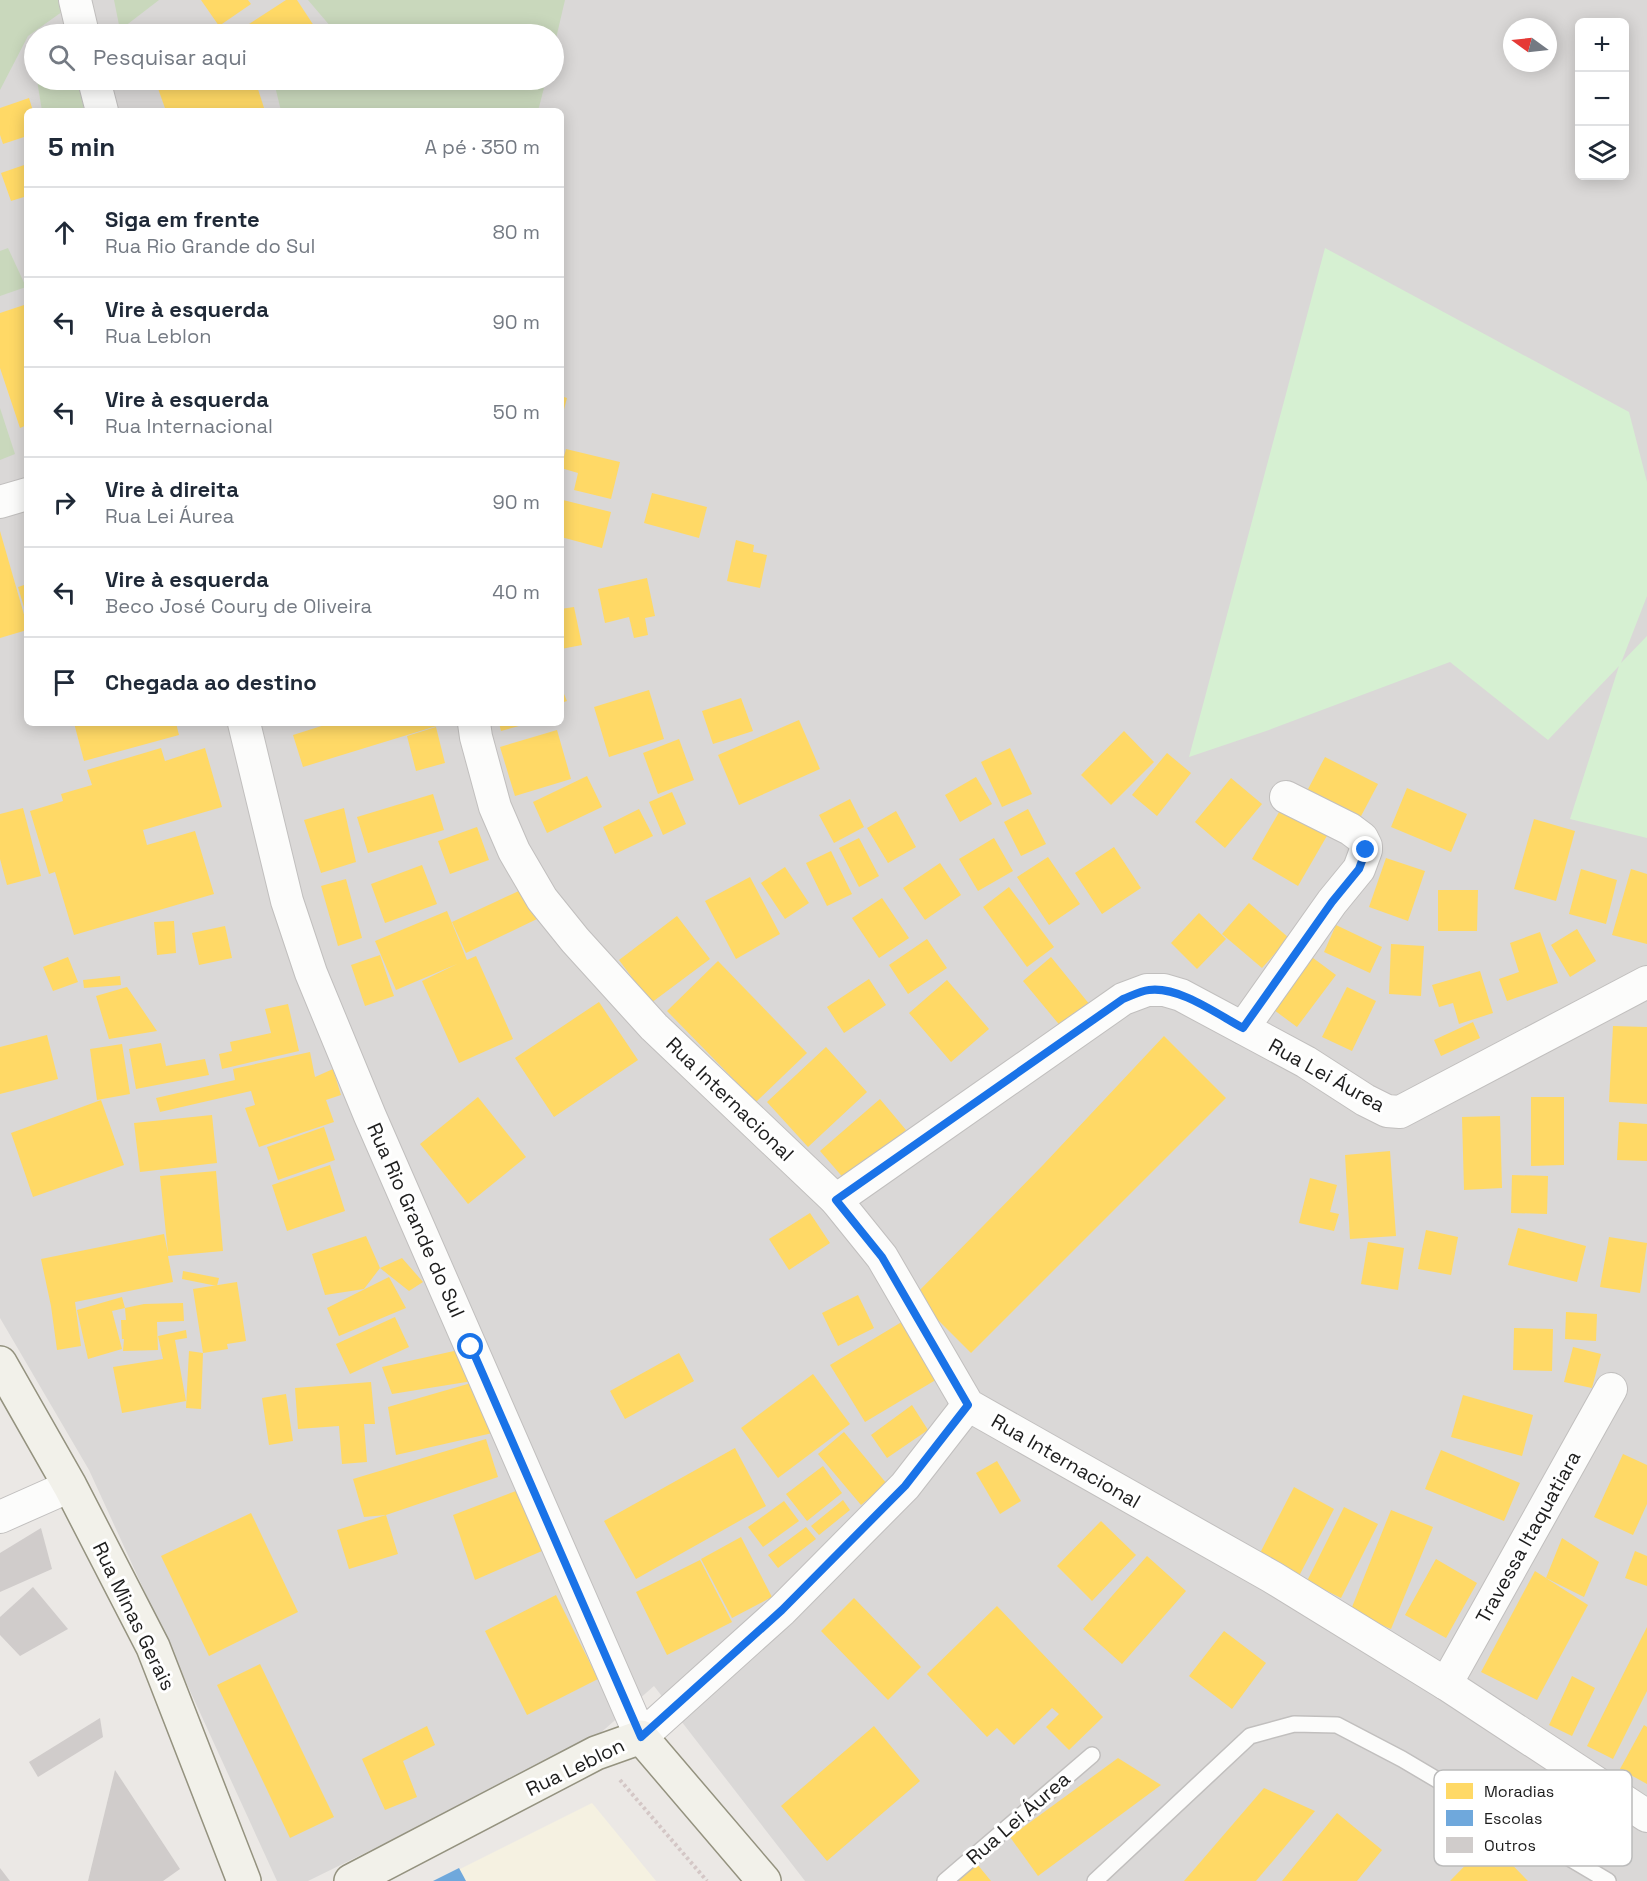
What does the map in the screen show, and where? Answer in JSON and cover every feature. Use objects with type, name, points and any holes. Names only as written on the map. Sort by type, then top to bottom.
[{"type":"street","points":[[75,0],[81,24]]},
{"type":"street","points":[[97,90],[101,108]]},
{"type":"street","points":[[0,502],[24,495]]},
{"type":"street","name":"Rua Rio Grande do Sul","points":[[245,726],[287,901],[311,973],[375,1126],[641,1737]]},
{"type":"street","name":"Rua Internacional","points":[[474,726],[495,807],[514,850],[543,899],[575,940],[654,1027],[836,1200],[882,1257],[968,1405],[1272,1577],[1446,1684],[1577,1770]]},
{"type":"street","points":[[1243,1028],[1332,902],[1359,869],[1366,850],[1362,838],[1350,829],[1286,797]]},
{"type":"street","name":"Rua Lei Áurea","points":[[836,1200],[1123,999],[1147,990],[1164,990],[1199,1004],[1306,1062],[1365,1100],[1387,1111],[1400,1112],[1647,982]]},
{"type":"street","name":"Rua Minas Gerais","points":[[0,1363],[70,1486],[153,1647],[244,1881]]},
{"type":"street","name":"Travessa Itaquatiara","points":[[1446,1684],[1611,1389]]},
{"type":"street","name":"Rua Leblon","points":[[351,1881],[596,1753],[641,1737],[782,1610],[905,1486],[968,1405]]},
{"type":"street","points":[[0,1517],[70,1486]]},
{"type":"street","points":[[641,1737],[764,1881]]},
{"type":"street","name":"Rua Internacional","points":[[1632,1806],[1647,1816]]},
{"type":"lane","points":[[1095,1881],[1250,1736],[1294,1724],[1337,1725],[1434,1778]]},
{"type":"lane","name":"Rua Lei Áurea","points":[[945,1881],[1092,1755]]},
{"type":"lane","points":[[1583,1866],[1608,1881]]},
{"type":"path","points":[[596,1753],[707,1881]]},
{"type":"shaded area","points":[[0,0],[1647,0],[1647,1881],[805,1881],[654,1686],[589,1743],[308,1881],[277,1881],[89,1470],[0,1318]]},
{"type":"shaded area","points":[[592,1803],[656,1881],[436,1881]]},
{"type":"green space","points":[[0,0],[59,0],[66,9],[45,24],[24,24],[24,44],[0,90]]},
{"type":"green space","points":[[114,0],[159,0],[128,24],[119,24]]},
{"type":"green space","points":[[308,0],[565,0],[559,24],[328,24]]},
{"type":"green space","points":[[39,90],[81,90],[84,108],[42,108]]},
{"type":"green space","points":[[276,90],[543,90],[539,108],[280,108]]},
{"type":"green space","points":[[8,248],[24,283],[24,288],[0,296],[0,251]]},
{"type":"green space","points":[[1325,248],[1629,412],[1647,482],[1647,596],[1621,663],[1647,636],[1647,838],[1570,819],[1619,666],[1548,740],[1450,662],[1269,730],[1189,757]]},
{"type":"green space","points":[[0,408],[15,454],[0,460]]},
{"type":"building: Moradias","points":[[201,0],[248,0],[251,4],[222,24],[218,24]]},
{"type":"building: Moradias","points":[[286,0],[297,0],[313,24],[249,24]]},
{"type":"building: Moradias","points":[[159,90],[258,90],[264,108],[165,108]]},
{"type":"building: Moradias","points":[[29,98],[32,108],[24,108],[24,137],[3,144],[0,135],[0,108]]},
{"type":"building: Moradias","points":[[24,165],[24,197],[11,201],[1,173]]},
{"type":"building: Moradias","points":[[24,305],[24,426],[20,428],[0,368],[0,313]]},
{"type":"building: Moradias","points":[[566,449],[620,462],[611,499],[574,490],[578,473],[564,469]]},
{"type":"building: Moradias","points":[[652,493],[707,507],[699,538],[644,523]]},
{"type":"building: Moradias","points":[[564,500],[611,512],[602,548],[564,538]]},
{"type":"building: Moradias","points":[[0,531],[24,615],[24,631],[0,638]]},
{"type":"building: Moradias","points":[[736,540],[754,545],[753,552],[767,555],[760,588],[727,581]]},
{"type":"building: Moradias","points":[[647,578],[655,616],[645,618],[648,635],[634,638],[629,617],[605,623],[598,589]]},
{"type":"building: Moradias","points":[[24,585],[24,607],[18,587]]},
{"type":"building: Moradias","points":[[574,607],[582,645],[564,648],[564,609]]},
{"type":"building: Moradias","points":[[649,690],[664,739],[609,757],[594,707]]},
{"type":"building: Moradias","points":[[741,698],[753,731],[713,744],[702,711]]},
{"type":"building: Moradias","points":[[799,720],[820,769],[739,805],[718,755]]},
{"type":"building: Moradias","points":[[75,726],[177,726],[179,735],[84,761]]},
{"type":"building: Moradias","points":[[322,726],[436,726],[303,767],[293,735]]},
{"type":"building: Moradias","points":[[500,726],[519,726],[501,731]]},
{"type":"building: Moradias","points":[[436,727],[445,763],[416,771],[407,736]]},
{"type":"building: Moradias","points":[[557,730],[571,779],[515,796],[500,747]]},
{"type":"building: Moradias","points":[[1124,731],[1154,762],[1111,805],[1081,775]]},
{"type":"building: Moradias","points":[[679,739],[694,780],[658,794],[643,753]]},
{"type":"building: Moradias","points":[[161,748],[165,761],[205,748],[222,807],[143,830],[147,845],[195,831],[214,894],[74,935],[55,872],[49,874],[30,811],[63,801],[61,794],[92,785],[87,770]]},
{"type":"building: Moradias","points":[[1010,748],[1032,794],[1002,807],[981,762]]},
{"type":"building: Moradias","points":[[1167,753],[1191,773],[1157,816],[1132,795]]},
{"type":"building: Moradias","points":[[1325,757],[1378,784],[1360,818],[1307,791]]},
{"type":"building: Moradias","points":[[587,776],[602,807],[547,833],[533,802]]},
{"type":"building: Moradias","points":[[976,777],[992,804],[960,822],[945,795]]},
{"type":"building: Moradias","points":[[1231,778],[1262,804],[1225,848],[1195,822]]},
{"type":"building: Moradias","points":[[1407,788],[1467,814],[1451,852],[1391,827]]},
{"type":"building: Moradias","points":[[672,792],[686,824],[663,835],[649,802]]},
{"type":"building: Moradias","points":[[433,794],[444,830],[368,853],[357,817]]},
{"type":"building: Moradias","points":[[850,799],[864,827],[834,843],[819,815]]},
{"type":"building: Moradias","points":[[1282,807],[1328,834],[1298,886],[1252,859]]},
{"type":"building: Moradias","points":[[23,808],[41,876],[7,885],[0,859],[0,814]]},
{"type":"building: Moradias","points":[[344,808],[356,862],[321,873],[304,820]]},
{"type":"building: Moradias","points":[[639,809],[653,836],[615,854],[603,827]]},
{"type":"building: Moradias","points":[[1028,809],[1046,844],[1021,856],[1004,822]]},
{"type":"building: Moradias","points":[[896,811],[916,847],[888,863],[867,828]]},
{"type":"building: Moradias","points":[[1534,819],[1575,831],[1556,901],[1514,889]]},
{"type":"building: Moradias","points":[[477,827],[489,860],[450,874],[438,841]]},
{"type":"building: Moradias","points":[[859,838],[879,876],[859,887],[839,848]]},
{"type":"building: Moradias","points":[[994,838],[1013,871],[978,891],[959,859]]},
{"type":"building: Moradias","points":[[1114,847],[1141,888],[1102,914],[1075,873]]},
{"type":"building: Moradias","points":[[831,851],[852,894],[827,906],[806,863]]},
{"type":"building: Moradias","points":[[1048,857],[1080,904],[1049,925],[1017,877]]},
{"type":"building: Moradias","points":[[1386,858],[1425,871],[1408,921],[1369,907]]},
{"type":"building: Moradias","points":[[940,863],[961,895],[925,920],[903,888]]},
{"type":"building: Moradias","points":[[422,865],[437,904],[385,923],[371,884]]},
{"type":"building: Moradias","points":[[785,867],[809,903],[785,919],[761,883]]},
{"type":"building: Moradias","points":[[1581,869],[1617,880],[1606,924],[1569,914]]},
{"type":"building: Moradias","points":[[1631,869],[1647,874],[1647,944],[1612,935]]},
{"type":"building: Moradias","points":[[750,877],[780,934],[736,959],[705,901]]},
{"type":"building: Moradias","points":[[346,879],[362,938],[338,946],[321,886]]},
{"type":"building: Moradias","points":[[1009,887],[1054,947],[1027,967],[983,907]]},
{"type":"building: Moradias","points":[[523,889],[537,919],[466,953],[452,922]]},
{"type":"building: Moradias","points":[[1438,890],[1478,890],[1477,931],[1438,931]]},
{"type":"building: Moradias","points":[[882,898],[909,938],[879,958],[852,918]]},
{"type":"building: Moradias","points":[[1249,903],[1289,938],[1262,968],[1222,934]]},
{"type":"building: Moradias","points":[[447,911],[467,960],[476,956],[513,1039],[459,1063],[422,981],[457,964],[396,990],[375,941]]},
{"type":"building: Moradias","points":[[1199,913],[1226,939],[1197,969],[1171,943]]},
{"type":"building: Moradias","points":[[677,916],[710,959],[651,1003],[619,960]]},
{"type":"building: Moradias","points":[[174,921],[176,953],[157,955],[154,922]]},
{"type":"building: Moradias","points":[[1336,925],[1382,947],[1370,973],[1324,952]]},
{"type":"building: Moradias","points":[[225,926],[232,958],[199,965],[192,933]]},
{"type":"building: Moradias","points":[[1577,929],[1596,961],[1570,977],[1551,945]]},
{"type":"building: Moradias","points":[[1540,932],[1558,983],[1507,1001],[1499,979],[1519,972],[1510,943]]},
{"type":"building: Moradias","points":[[927,939],[947,968],[908,994],[889,965]]},
{"type":"building: Moradias","points":[[1391,944],[1424,946],[1421,996],[1389,994]]},
{"type":"building: Moradias","points":[[380,955],[394,996],[365,1006],[351,965]]},
{"type":"building: Moradias","points":[[1309,955],[1336,975],[1297,1027],[1270,1007]]},
{"type":"building: Moradias","points":[[68,957],[78,982],[53,991],[43,967]]},
{"type":"building: Moradias","points":[[1051,957],[1090,1005],[1062,1028],[1023,981]]},
{"type":"building: Moradias","points":[[718,961],[807,1053],[756,1102],[667,1011]]},
{"type":"building: Moradias","points":[[1480,971],[1493,1013],[1459,1024],[1453,1003],[1439,1007],[1432,985]]},
{"type":"building: Moradias","points":[[120,976],[121,985],[84,988],[83,980]]},
{"type":"building: Moradias","points":[[869,979],[886,1005],[844,1033],[827,1007]]},
{"type":"building: Moradias","points":[[947,980],[989,1029],[951,1062],[909,1013]]},
{"type":"building: Moradias","points":[[127,987],[157,1031],[109,1039],[96,996]]},
{"type":"building: Moradias","points":[[1347,987],[1376,1001],[1352,1051],[1322,1037]]},
{"type":"building: Moradias","points":[[599,1002],[638,1060],[554,1117],[515,1058]]},
{"type":"building: Moradias","points":[[288,1004],[299,1051],[222,1069],[219,1054],[232,1051],[230,1042],[271,1033],[265,1009]]},
{"type":"building: Moradias","points":[[1473,1022],[1480,1038],[1441,1056],[1434,1040]]},
{"type":"building: Moradias","points":[[1613,1026],[1647,1027],[1647,1104],[1609,1102]]},
{"type":"building: Moradias","points":[[47,1035],[58,1079],[0,1094],[0,1047]]},
{"type":"building: Moradias","points":[[1164,1036],[1226,1098],[971,1353],[914,1296],[1043,1165]]},
{"type":"building: Moradias","points":[[161,1043],[166,1066],[205,1059],[209,1075],[136,1089],[129,1049]]},
{"type":"building: Moradias","points":[[122,1044],[130,1094],[97,1100],[90,1049]]},
{"type":"building: Moradias","points":[[826,1047],[867,1092],[808,1147],[767,1102]]},
{"type":"building: Moradias","points":[[310,1052],[315,1077],[333,1069],[341,1095],[326,1100],[334,1122],[259,1147],[245,1108],[255,1105],[251,1091],[160,1112],[156,1098],[235,1080],[233,1069]]},
{"type":"building: Moradias","points":[[478,1097],[526,1157],[468,1204],[420,1144]]},
{"type":"building: Moradias","points":[[1531,1097],[1564,1097],[1564,1165],[1531,1166]]},
{"type":"building: Moradias","points":[[880,1099],[906,1130],[846,1181],[820,1151]]},
{"type":"building: Moradias","points":[[101,1100],[124,1165],[33,1197],[11,1133]]},
{"type":"building: Moradias","points":[[212,1115],[217,1163],[140,1172],[134,1123]]},
{"type":"building: Moradias","points":[[1500,1116],[1502,1188],[1464,1190],[1462,1117]]},
{"type":"building: Moradias","points":[[1619,1122],[1647,1124],[1647,1161],[1617,1160]]},
{"type":"building: Moradias","points":[[324,1127],[335,1160],[278,1180],[267,1147]]},
{"type":"building: Moradias","points":[[1390,1151],[1396,1236],[1350,1239],[1345,1155]]},
{"type":"building: Moradias","points":[[330,1165],[345,1211],[287,1231],[272,1185]]},
{"type":"building: Moradias","points":[[216,1171],[223,1251],[168,1256],[173,1282],[75,1302],[81,1346],[57,1350],[41,1259],[164,1234],[168,1253],[160,1176]]},
{"type":"building: Moradias","points":[[1512,1175],[1548,1176],[1547,1214],[1511,1213]]},
{"type":"building: Moradias","points":[[1310,1178],[1337,1185],[1330,1212],[1339,1214],[1334,1231],[1299,1223]]},
{"type":"building: Moradias","points":[[810,1213],[830,1243],[789,1270],[769,1239]]},
{"type":"building: Moradias","points":[[1518,1228],[1586,1246],[1577,1282],[1508,1265]]},
{"type":"building: Moradias","points":[[1426,1230],[1458,1237],[1451,1275],[1418,1269]]},
{"type":"building: Moradias","points":[[366,1236],[380,1268],[364,1289],[325,1295],[312,1254]]},
{"type":"building: Moradias","points":[[1609,1237],[1647,1243],[1640,1293],[1600,1287]]},
{"type":"building: Moradias","points":[[1368,1242],[1404,1248],[1398,1290],[1361,1284]]},
{"type":"building: Moradias","points":[[402,1258],[423,1282],[409,1291],[380,1268]]},
{"type":"building: Moradias","points":[[183,1271],[219,1278],[217,1286],[182,1279]]},
{"type":"building: Moradias","points":[[389,1277],[406,1308],[339,1336],[327,1308]]},
{"type":"building: Moradias","points":[[237,1282],[246,1341],[227,1344],[228,1349],[203,1353],[193,1289]]},
{"type":"building: Moradias","points":[[858,1295],[874,1328],[838,1346],[822,1313]]},
{"type":"building: Moradias","points":[[122,1297],[125,1308],[112,1311],[122,1349],[88,1359],[77,1310]]},
{"type":"building: Moradias","points":[[183,1303],[184,1321],[157,1322],[158,1350],[123,1351],[121,1320],[126,1320],[125,1308],[144,1304]]},
{"type":"building: Moradias","points":[[1566,1312],[1597,1314],[1596,1341],[1565,1339]]},
{"type":"building: Moradias","points":[[395,1317],[409,1347],[350,1374],[336,1344]]},
{"type":"building: Moradias","points":[[905,1320],[939,1378],[865,1422],[830,1365]]},
{"type":"building: Moradias","points":[[1514,1328],[1553,1329],[1552,1371],[1513,1370]]},
{"type":"building: Moradias","points":[[186,1330],[187,1338],[175,1340],[186,1401],[122,1413],[113,1367],[163,1359],[158,1336]]},
{"type":"building: Moradias","points":[[472,1347],[485,1379],[392,1394],[382,1367]]},
{"type":"building: Moradias","points":[[1573,1347],[1601,1354],[1592,1388],[1564,1382]]},
{"type":"building: Moradias","points":[[189,1351],[203,1353],[201,1409],[186,1408]]},
{"type":"building: Moradias","points":[[679,1353],[694,1381],[625,1419],[610,1391]]},
{"type":"building: Moradias","points":[[813,1374],[850,1424],[778,1478],[741,1428]]},
{"type":"building: Moradias","points":[[485,1379],[497,1432],[396,1455],[388,1407]]},
{"type":"building: Moradias","points":[[371,1382],[375,1424],[364,1424],[367,1462],[342,1464],[339,1426],[298,1429],[295,1388]]},
{"type":"building: Moradias","points":[[286,1394],[293,1441],[269,1445],[262,1398]]},
{"type":"building: Moradias","points":[[1463,1395],[1533,1415],[1522,1456],[1451,1437]]},
{"type":"building: Moradias","points":[[912,1405],[928,1430],[887,1458],[871,1435]]},
{"type":"building: Moradias","points":[[844,1432],[887,1484],[861,1505],[818,1454]]},
{"type":"building: Moradias","points":[[486,1439],[498,1477],[386,1515],[364,1517],[353,1479]]},
{"type":"building: Moradias","points":[[735,1448],[766,1506],[636,1579],[604,1521]]},
{"type":"building: Moradias","points":[[1441,1450],[1520,1483],[1504,1521],[1425,1489]]},
{"type":"building: Moradias","points":[[1623,1454],[1647,1465],[1647,1504],[1633,1535],[1594,1517]]},
{"type":"building: Moradias","points":[[997,1461],[1021,1501],[1000,1514],[976,1473]]},
{"type":"building: Moradias","points":[[823,1466],[842,1493],[807,1521],[786,1494]]},
{"type":"building: Moradias","points":[[529,1486],[549,1548],[475,1580],[453,1515]]},
{"type":"building: Moradias","points":[[1294,1487],[1334,1509],[1299,1576],[1259,1555]]},
{"type":"building: Moradias","points":[[843,1500],[850,1510],[819,1535],[811,1526]]},
{"type":"building: Moradias","points":[[784,1501],[799,1521],[763,1547],[748,1527]]},
{"type":"building: Moradias","points":[[1344,1507],[1378,1524],[1341,1598],[1307,1581]]},
{"type":"building: Moradias","points":[[1391,1510],[1433,1527],[1391,1629],[1350,1612]]},
{"type":"building: Moradias","points":[[251,1513],[298,1612],[209,1656],[161,1556]]},
{"type":"building: Moradias","points":[[386,1515],[398,1554],[349,1569],[337,1530]]},
{"type":"building: Moradias","points":[[1101,1521],[1136,1555],[1092,1601],[1057,1566]]},
{"type":"building: Moradias","points":[[806,1527],[816,1539],[778,1568],[768,1555]]},
{"type":"building: Moradias","points":[[741,1537],[772,1597],[732,1618],[701,1559]]},
{"type":"building: Moradias","points":[[1562,1538],[1599,1562],[1584,1597],[1546,1578]]},
{"type":"building: Moradias","points":[[1635,1551],[1647,1556],[1647,1586],[1625,1578]]},
{"type":"building: Moradias","points":[[1147,1556],[1186,1591],[1122,1664],[1083,1629]]},
{"type":"building: Moradias","points":[[1436,1559],[1477,1583],[1446,1638],[1405,1615]]},
{"type":"building: Moradias","points":[[700,1560],[732,1622],[667,1655],[636,1592]]},
{"type":"building: Moradias","points":[[1535,1571],[1588,1605],[1537,1700],[1481,1672]]},
{"type":"building: Moradias","points":[[556,1595],[598,1679],[527,1715],[485,1631]]},
{"type":"building: Moradias","points":[[854,1598],[921,1667],[888,1700],[821,1631]]},
{"type":"building: Moradias","points":[[997,1606],[1103,1717],[1069,1750],[1046,1727],[1059,1714],[1052,1708],[1014,1745],[997,1728],[987,1737],[927,1674]]},
{"type":"building: Moradias","points":[[1647,1627],[1647,1691],[1613,1759],[1587,1746]]},
{"type":"building: Moradias","points":[[1224,1631],[1266,1663],[1232,1709],[1189,1676]]},
{"type":"building: Moradias","points":[[260,1664],[334,1817],[290,1838],[217,1685]]},
{"type":"building: Moradias","points":[[1572,1676],[1595,1688],[1572,1736],[1549,1725]]},
{"type":"building: Moradias","points":[[1644,1725],[1647,1727],[1647,1784],[1632,1776],[1632,1770],[1620,1769]]},
{"type":"building: Moradias","points":[[427,1726],[435,1745],[403,1761],[417,1797],[385,1810],[362,1759]]},
{"type":"building: Moradias","points":[[874,1726],[920,1781],[827,1861],[781,1806]]},
{"type":"building: Moradias","points":[[1118,1758],[1161,1785],[1038,1876],[1010,1837]]},
{"type":"building: Moradias","points":[[1264,1788],[1315,1811],[1256,1881],[1184,1881]]},
{"type":"building: Moradias","points":[[1337,1813],[1382,1850],[1357,1881],[1282,1881]]},
{"type":"building: Moradias","points":[[977,1864],[991,1881],[958,1881]]},
{"type":"building: Moradias","points":[[1465,1866],[1513,1866],[1528,1881],[1450,1881]]},
{"type":"building: Escolas","points":[[459,1868],[466,1881],[433,1881]]},
{"type":"building: Outros","points":[[41,1528],[52,1569],[0,1592],[0,1553]]},
{"type":"building: Outros","points":[[33,1587],[68,1629],[20,1656],[0,1635],[0,1617]]},
{"type":"building: Outros","points":[[100,1718],[103,1737],[38,1777],[29,1762]]},
{"type":"building: Outros","points":[[115,1770],[180,1869],[163,1881],[88,1881]]},
{"type":"building: Outros","points":[[0,1868],[10,1881],[0,1881]]},
{"type":"route","points":[[471,1347],[641,1737],[782,1610],[905,1486],[968,1405],[882,1257],[836,1200],[1123,999],[1147,990],[1164,990],[1181,995],[1243,1028],[1332,902],[1359,869],[1366,850]]}]
